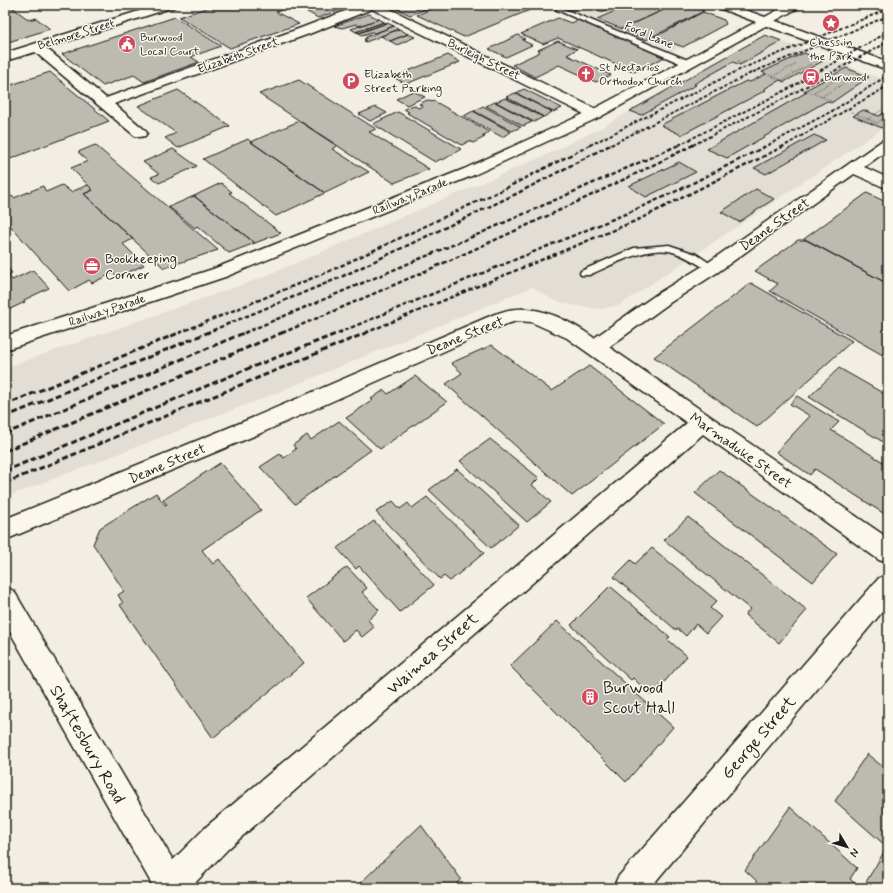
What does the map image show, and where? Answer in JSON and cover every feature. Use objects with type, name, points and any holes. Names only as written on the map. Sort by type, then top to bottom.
[{"type":"street","name":"Belmore Street","points":[[5,57],[170,5]]},
{"type":"street","name":"Elizabeth Street","points":[[104,103],[372,5]]},
{"type":"street","name":"Burleigh Street","points":[[372,5],[594,114]]},
{"type":"street","points":[[720,5],[888,66]]},
{"type":"street","name":"Railway Parade","points":[[5,343],[198,280],[257,258],[469,172],[594,114],[796,5]]},
{"type":"street","points":[[37,47],[140,133]]},
{"type":"street","name":"Deane Street","points":[[5,530],[253,427],[489,323],[515,315],[532,316],[553,323],[574,333],[595,347],[664,298],[712,268],[888,143]]},
{"type":"street","points":[[854,168],[888,184]]},
{"type":"street","name":"Marmaduke Street","points":[[595,347],[888,552]]},
{"type":"street","name":"Waimea Street","points":[[170,887],[224,832],[702,422]]},
{"type":"street","name":"George Street","points":[[629,888],[888,586]]},
{"type":"street","name":"Shaftesbury Road","points":[[5,599],[170,887]]},
{"type":"lane","name":"Ford Lane","points":[[559,9],[687,63]]},
{"type":"lane","points":[[585,273],[638,250],[669,248],[692,256],[712,268]]},
{"type":"path","points":[[484,8],[491,5]]},
{"type":"path","points":[[773,76],[797,64]]},
{"type":"path","points":[[782,80],[811,64]]},
{"type":"path","points":[[762,72],[786,82]]},
{"type":"path","points":[[812,93],[842,76]]},
{"type":"path","points":[[821,97],[845,83]]},
{"type":"path","points":[[805,90],[834,102]]},
{"type":"path","points":[[868,119],[888,106]]},
{"type":"path","points":[[851,112],[877,123],[888,115]]},
{"type":"shaded area","points":[[560,5],[687,5],[725,20],[725,24],[673,51]]},
{"type":"shaded area","points":[[765,35],[888,81],[888,125],[620,305],[601,309],[572,305],[553,300],[532,287],[269,396],[6,497],[5,496],[5,368],[261,278],[546,155],[602,127]]},
{"type":"building","points":[[5,5],[23,5],[13,8],[29,20],[36,18],[50,29],[5,43]]},
{"type":"building","points":[[215,5],[282,5],[287,8],[276,12],[299,24],[230,48],[179,17]]},
{"type":"building","points":[[295,5],[335,5],[342,9],[318,18]]},
{"type":"building","points":[[389,5],[437,5],[410,15]]},
{"type":"building","points":[[441,5],[480,5],[488,8],[496,5],[542,5],[464,37],[417,15]]},
{"type":"building","points":[[585,5],[574,10],[565,6]]},
{"type":"building","points":[[605,5],[622,5],[602,12],[595,9]]},
{"type":"building","points":[[629,5],[674,5],[622,29],[597,19]]},
{"type":"building","points":[[674,5],[687,5],[704,11],[646,40],[622,29]]},
{"type":"building","points":[[703,12],[724,20],[726,24],[683,47],[654,36],[663,33]]},
{"type":"building","points":[[369,14],[379,19],[359,26],[356,24],[342,28],[334,26]]},
{"type":"building","points":[[175,17],[221,46],[191,57],[199,62],[144,82],[134,75],[103,86],[62,54]]},
{"type":"building","points":[[558,18],[571,23],[579,20],[665,57],[634,72],[558,38],[543,44],[521,34]]},
{"type":"building","points":[[379,19],[384,22],[356,32],[351,29]]},
{"type":"building","points":[[384,22],[387,23],[359,33],[356,32]]},
{"type":"building","points":[[387,23],[394,26],[375,33],[372,32],[362,35],[359,33]]},
{"type":"building","points":[[394,26],[399,29],[366,42],[364,41],[366,40],[364,39],[367,38],[366,37]]},
{"type":"building","points":[[399,29],[408,34],[390,41],[381,36]]},
{"type":"building","points":[[408,34],[415,37],[397,45],[390,41]]},
{"type":"building","points":[[518,35],[525,39],[522,40],[532,45],[506,57],[489,49]]},
{"type":"building","points":[[765,35],[782,41],[740,65],[733,62],[694,84],[696,85],[641,115],[630,111]]},
{"type":"building","points":[[558,41],[577,49],[567,55],[611,75],[596,82],[559,65],[535,77],[512,65],[540,52],[538,50]]},
{"type":"building","points":[[804,53],[823,61],[784,82],[780,80],[764,89],[766,90],[681,135],[661,125],[746,81],[750,82],[766,74],[762,72]]},
{"type":"building","points":[[448,55],[460,62],[406,84],[393,77]]},
{"type":"building","points":[[846,68],[869,77],[831,103],[827,101],[727,158],[707,149],[807,92],[804,91]]},
{"type":"building","points":[[50,72],[109,121],[5,161],[5,87]]},
{"type":"building","points":[[299,80],[376,129],[369,132],[429,169],[394,183],[259,94]]},
{"type":"building","points":[[524,89],[562,108],[553,112],[516,93]]},
{"type":"building","points":[[178,90],[230,126],[178,148],[165,138],[176,133],[138,106]]},
{"type":"building","points":[[413,91],[425,97],[407,105],[396,99]]},
{"type":"building","points":[[515,93],[552,112],[544,117],[506,97]]},
{"type":"building","points":[[505,98],[543,117],[534,122],[496,102]]},
{"type":"building","points":[[427,100],[432,102],[434,101],[489,132],[482,136],[485,137],[473,143],[469,141],[462,145],[407,113],[409,112],[404,109],[414,105],[418,108],[423,106],[419,104]]},
{"type":"building","points":[[495,102],[532,122],[523,126],[486,106]]},
{"type":"building","points":[[483,106],[521,127],[512,131],[474,111]]},
{"type":"building","points":[[376,107],[387,113],[370,121],[359,114]]},
{"type":"building","points":[[863,110],[879,116],[888,110],[888,124],[882,128],[853,116]]},
{"type":"building","points":[[473,111],[511,132],[502,137],[464,116]]},
{"type":"building","points":[[398,112],[461,149],[443,160],[441,159],[435,162],[373,124]]},
{"type":"building","points":[[299,121],[337,146],[332,149],[369,172],[325,193],[251,142]]},
{"type":"building","points":[[814,135],[826,140],[766,174],[754,168]]},
{"type":"building","points":[[248,139],[325,193],[276,216],[203,159]]},
{"type":"building","points":[[95,145],[218,250],[164,268],[84,194],[93,190],[71,168],[88,161],[78,152]]},
{"type":"building","points":[[173,149],[197,166],[159,183],[151,177],[159,174],[143,162]]},
{"type":"building","points":[[679,162],[696,172],[646,197],[629,186]]},
{"type":"building","points":[[221,183],[232,192],[229,193],[281,233],[255,243],[194,196]]},
{"type":"building","points":[[62,185],[71,192],[88,185],[93,190],[84,194],[133,239],[123,244],[144,265],[118,277],[113,273],[92,283],[89,280],[69,291],[5,220],[5,199],[12,196],[14,198],[43,186],[46,192]]},
{"type":"building","points":[[756,189],[774,199],[739,222],[721,212]]},
{"type":"building","points":[[867,193],[888,203],[888,284],[804,239]]},
{"type":"building","points":[[194,196],[255,243],[229,253],[197,226],[195,228],[169,207]]},
{"type":"building","points":[[798,240],[807,240],[888,284],[888,358],[770,291],[778,284],[755,271]]},
{"type":"building","points":[[5,265],[12,273],[8,275],[12,280],[33,270],[49,288],[24,300],[25,302],[8,310],[5,308]]},
{"type":"building","points":[[751,283],[852,341],[757,427],[654,357]]},
{"type":"building","points":[[492,345],[552,391],[589,366],[664,424],[572,496],[446,384],[462,373],[451,363]]},
{"type":"building","points":[[839,368],[888,396],[888,445],[809,397]]},
{"type":"building","points":[[415,376],[447,402],[380,449],[346,418],[373,400],[371,399],[384,390],[388,394]]},
{"type":"building","points":[[797,396],[839,422],[831,430],[888,465],[888,512],[886,515],[815,469],[810,475],[776,452],[810,416],[790,404]]},
{"type":"building","points":[[339,421],[371,450],[295,504],[260,467],[280,454],[284,458],[296,449],[293,445],[307,435],[311,440]]},
{"type":"building","points":[[490,439],[539,478],[532,485],[551,502],[527,522],[460,461]]},
{"type":"building","points":[[220,463],[261,510],[202,550],[213,564],[219,559],[304,663],[213,738],[120,605],[123,603],[118,595],[124,591],[93,544],[100,528],[156,493],[165,505],[167,504],[163,500]]},
{"type":"building","points":[[457,469],[519,525],[491,548],[429,490]]},
{"type":"building","points":[[719,470],[837,554],[813,582],[695,493]]},
{"type":"building","points":[[427,497],[484,553],[450,581],[444,576],[440,579],[376,512],[393,501],[400,509],[408,503],[412,508]]},
{"type":"building","points":[[688,517],[807,610],[779,643],[745,615],[750,609],[664,540]]},
{"type":"building","points":[[374,521],[434,585],[400,612],[359,566],[356,569],[337,548]]},
{"type":"building","points":[[652,548],[717,601],[710,608],[721,617],[706,633],[696,624],[686,636],[677,628],[676,630],[614,577],[631,560],[635,564]]},
{"type":"building","points":[[347,567],[367,588],[362,592],[379,610],[368,620],[374,627],[362,637],[356,630],[343,641],[306,598]]},
{"type":"building","points":[[610,586],[670,637],[667,639],[687,656],[652,696],[633,678],[631,680],[571,625]]},
{"type":"building","name":"Burwood Scout Hall","points":[[557,621],[673,727],[626,782],[510,666]]},
{"type":"building","points":[[867,754],[888,771],[888,888],[872,888],[866,882],[887,847],[835,801]]},
{"type":"building","points":[[790,807],[857,868],[850,879],[860,888],[764,888],[745,870]]},
{"type":"building","points":[[421,825],[461,879],[452,888],[355,888]]},
{"type":"railway","points":[[590,145],[741,69],[888,9]]},
{"type":"railway","points":[[611,145],[751,73],[888,16]]},
{"type":"railway","points":[[681,144],[788,89],[888,32]]},
{"type":"railway","points":[[693,145],[781,100],[888,42]]},
{"type":"railway","points":[[768,145],[834,110],[888,75]]},
{"type":"railway","points":[[786,145],[888,86]]},
{"type":"railway","points":[[179,333],[332,270],[508,187],[592,144]]},
{"type":"railway","points":[[206,333],[339,278],[516,194],[612,144]]},
{"type":"railway","points":[[244,333],[481,233],[681,144]]},
{"type":"railway","points":[[282,333],[490,242],[644,170],[695,144]]},
{"type":"railway","points":[[338,333],[630,212],[681,189],[770,144]]},
{"type":"railway","points":[[365,333],[640,219],[788,144]]},
{"type":"railway","points":[[5,405],[181,332]]},
{"type":"railway","points":[[5,417],[209,332]]},
{"type":"railway","points":[[5,434],[246,332]]},
{"type":"railway","points":[[5,451],[284,332]]},
{"type":"railway","points":[[5,471],[242,371],[341,332]]},
{"type":"railway","points":[[5,483],[368,332]]},
{"type":"place","name":"Chess in the Park","points":[[831,23]]},
{"type":"place","name":"Burwood Local Court","points":[[127,44]]},
{"type":"place","name":"St Nectarios Orthodox Church","points":[[586,74]]},
{"type":"place","name":"Burwood","points":[[811,77]]},
{"type":"place","name":"Elizabeth Street Parking","points":[[351,81]]},
{"type":"place","name":"Bookkeeping Corner","points":[[92,266]]},
{"type":"place","name":"Burwood Scout Hall","points":[[590,697]]}]
